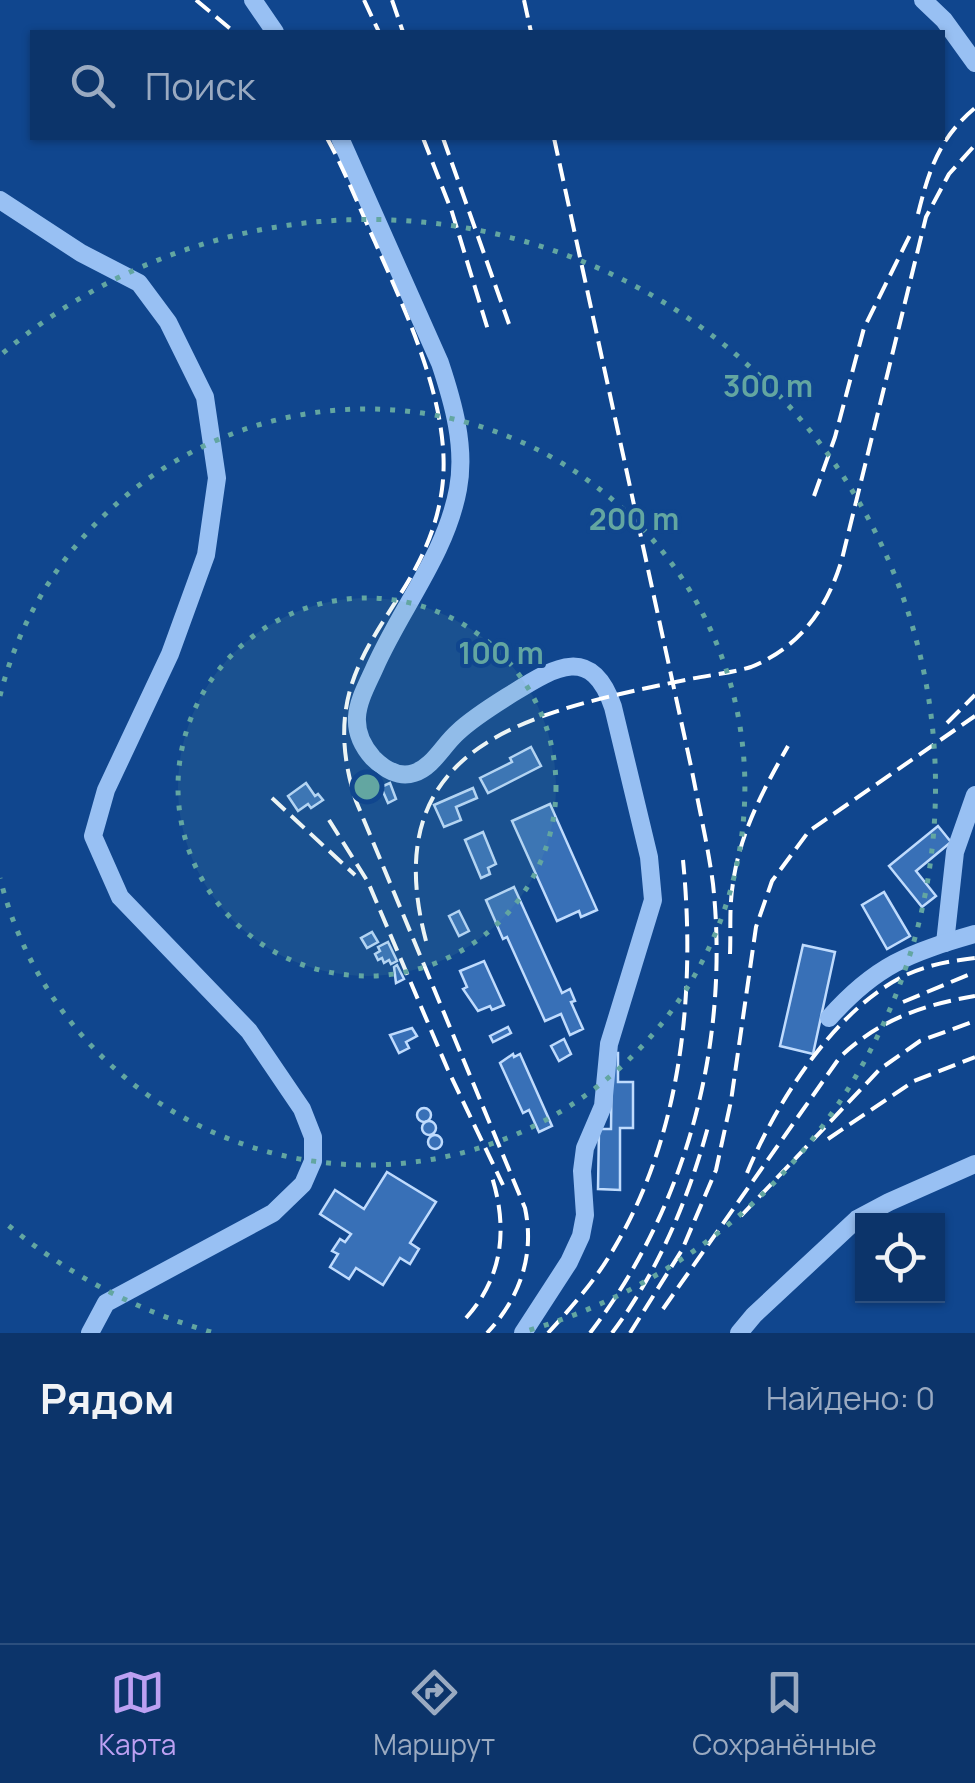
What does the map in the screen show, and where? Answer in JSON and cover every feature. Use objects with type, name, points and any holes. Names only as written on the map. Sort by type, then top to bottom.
[{"type":"lane","points":[[253,0],[273,30]]},
{"type":"lane","points":[[923,0],[944,20],[975,63]]},
{"type":"lane","points":[[341,140],[440,362],[450,392],[460,458],[455,502],[441,543],[393,630],[359,705],[357,725],[362,741],[382,766],[399,774],[417,773],[459,730],[531,682],[565,666],[592,671],[605,683],[613,706],[652,872],[652,910],[610,1044],[603,1106],[588,1136],[583,1158],[584,1227],[570,1262],[523,1333]]},
{"type":"lane","points":[[0,200],[81,253],[139,284],[168,322],[205,397],[217,478],[206,555],[170,654],[106,790],[93,836],[120,897],[249,1030],[302,1109],[313,1137],[313,1161],[303,1184],[273,1213],[106,1304],[90,1333]]},
{"type":"lane","points":[[945,943],[955,852],[975,794]]},
{"type":"lane","points":[[829,1018],[856,990],[892,963],[975,934]]},
{"type":"lane","points":[[739,1333],[857,1220],[975,1164]]},
{"type":"building","points":[[531,747],[541,766],[488,793],[480,778]]},
{"type":"building","points":[[306,783],[323,800],[298,811],[288,796]]},
{"type":"building","points":[[390,783],[396,799],[388,803],[381,787]]},
{"type":"building","points":[[473,788],[477,798],[456,807],[461,820],[444,827],[434,805]]},
{"type":"building","points":[[550,804],[597,910],[581,917],[579,911],[557,921],[512,821]]},
{"type":"building","points":[[938,826],[951,842],[916,871],[936,896],[922,907],[889,866]]},
{"type":"building","points":[[483,832],[496,864],[488,868],[490,874],[481,878],[465,840]]},
{"type":"building","points":[[514,887],[562,993],[570,989],[575,1001],[571,1002],[583,1029],[570,1035],[561,1014],[545,1021],[486,900]]},
{"type":"building","points":[[884,892],[910,936],[887,949],[862,905]]},
{"type":"building","points":[[459,911],[469,931],[459,936],[449,916]]},
{"type":"building","points":[[372,932],[378,942],[367,948],[361,938]]},
{"type":"building","points":[[388,942],[397,961],[391,964],[389,960],[378,960],[375,954],[380,951],[378,947]]},
{"type":"building","points":[[803,945],[835,952],[813,1054],[780,1046]]},
{"type":"building","points":[[484,961],[504,1005],[478,1011],[463,989],[467,987],[460,971]]},
{"type":"building","points":[[397,965],[404,979],[396,983],[394,967]]},
{"type":"building","points":[[508,1027],[511,1033],[493,1042],[490,1036]]},
{"type":"building","points":[[412,1028],[417,1036],[406,1042],[409,1048],[399,1053],[390,1035]]},
{"type":"building","points":[[564,1039],[571,1054],[559,1061],[551,1046]]},
{"type":"building","points":[[612,1053],[618,1053],[618,1082],[633,1082],[633,1128],[620,1128],[620,1190],[598,1189],[599,1129],[611,1129]]},
{"type":"building","points":[[520,1054],[552,1126],[539,1132],[529,1110],[523,1113],[500,1063]]},
{"type":"building","points":[[424,1108],[431,1115],[424,1122],[417,1115]]},
{"type":"building","points":[[429,1121],[436,1128],[429,1135],[422,1128]]},
{"type":"building","points":[[435,1135],[442,1142],[435,1149],[428,1142]]},
{"type":"building","points":[[387,1172],[436,1202],[410,1243],[419,1249],[410,1264],[400,1258],[383,1285],[356,1268],[349,1279],[330,1267],[338,1254],[332,1251],[340,1239],[345,1242],[351,1234],[320,1214],[335,1190],[364,1209]]},
{"type":"railway","points":[[196,0],[232,30]]},
{"type":"railway","points":[[364,0],[378,30]]},
{"type":"railway","points":[[392,0],[402,30]]},
{"type":"railway","points":[[524,0],[531,30]]},
{"type":"railway","points":[[918,214],[937,156],[952,131],[975,108]]},
{"type":"railway","points":[[328,140],[413,330],[441,427],[442,489],[431,533],[357,669],[346,706],[345,749],[356,801],[525,1208],[528,1242],[522,1275],[499,1320],[487,1333]]},
{"type":"railway","points":[[424,140],[452,212],[488,330]]},
{"type":"railway","points":[[444,140],[509,324]]},
{"type":"railway","points":[[554,140],[692,771],[713,884],[717,943],[715,1003],[707,1062],[676,1177],[653,1232],[590,1333]]},
{"type":"railway","points":[[426,941],[416,873],[423,820],[446,778],[481,747],[525,723],[577,705],[751,667],[784,649],[820,610],[842,559],[926,217],[949,174],[975,145]]},
{"type":"railway","points":[[814,496],[835,437],[864,328],[910,235]]},
{"type":"railway","points":[[947,723],[975,695]]},
{"type":"railway","points":[[630,1333],[682,1250],[716,1170],[731,1101],[756,927],[772,881],[809,831],[975,716]]},
{"type":"railway","points":[[730,954],[732,892],[741,847],[761,796],[788,746]]},
{"type":"railway","points":[[272,798],[355,875]]},
{"type":"railway","points":[[329,820],[368,882],[448,1070],[503,1185]]},
{"type":"railway","points":[[548,1333],[610,1255],[654,1163],[668,1114],[685,1012],[687,910],[683,860]]},
{"type":"railway","points":[[747,1173],[790,1090],[851,1014],[908,974],[975,958]]},
{"type":"railway","points":[[903,1002],[975,972]]},
{"type":"railway","points":[[663,1309],[840,1057],[870,1033],[902,1016],[975,996]]},
{"type":"railway","points":[[741,1216],[880,1069],[920,1041],[975,1021]]},
{"type":"railway","points":[[828,1139],[914,1081],[975,1057]]},
{"type":"railway","points":[[612,1333],[644,1285],[670,1235],[708,1127]]},
{"type":"railway","points":[[466,1318],[488,1285],[499,1250],[500,1213],[491,1174]]}]
